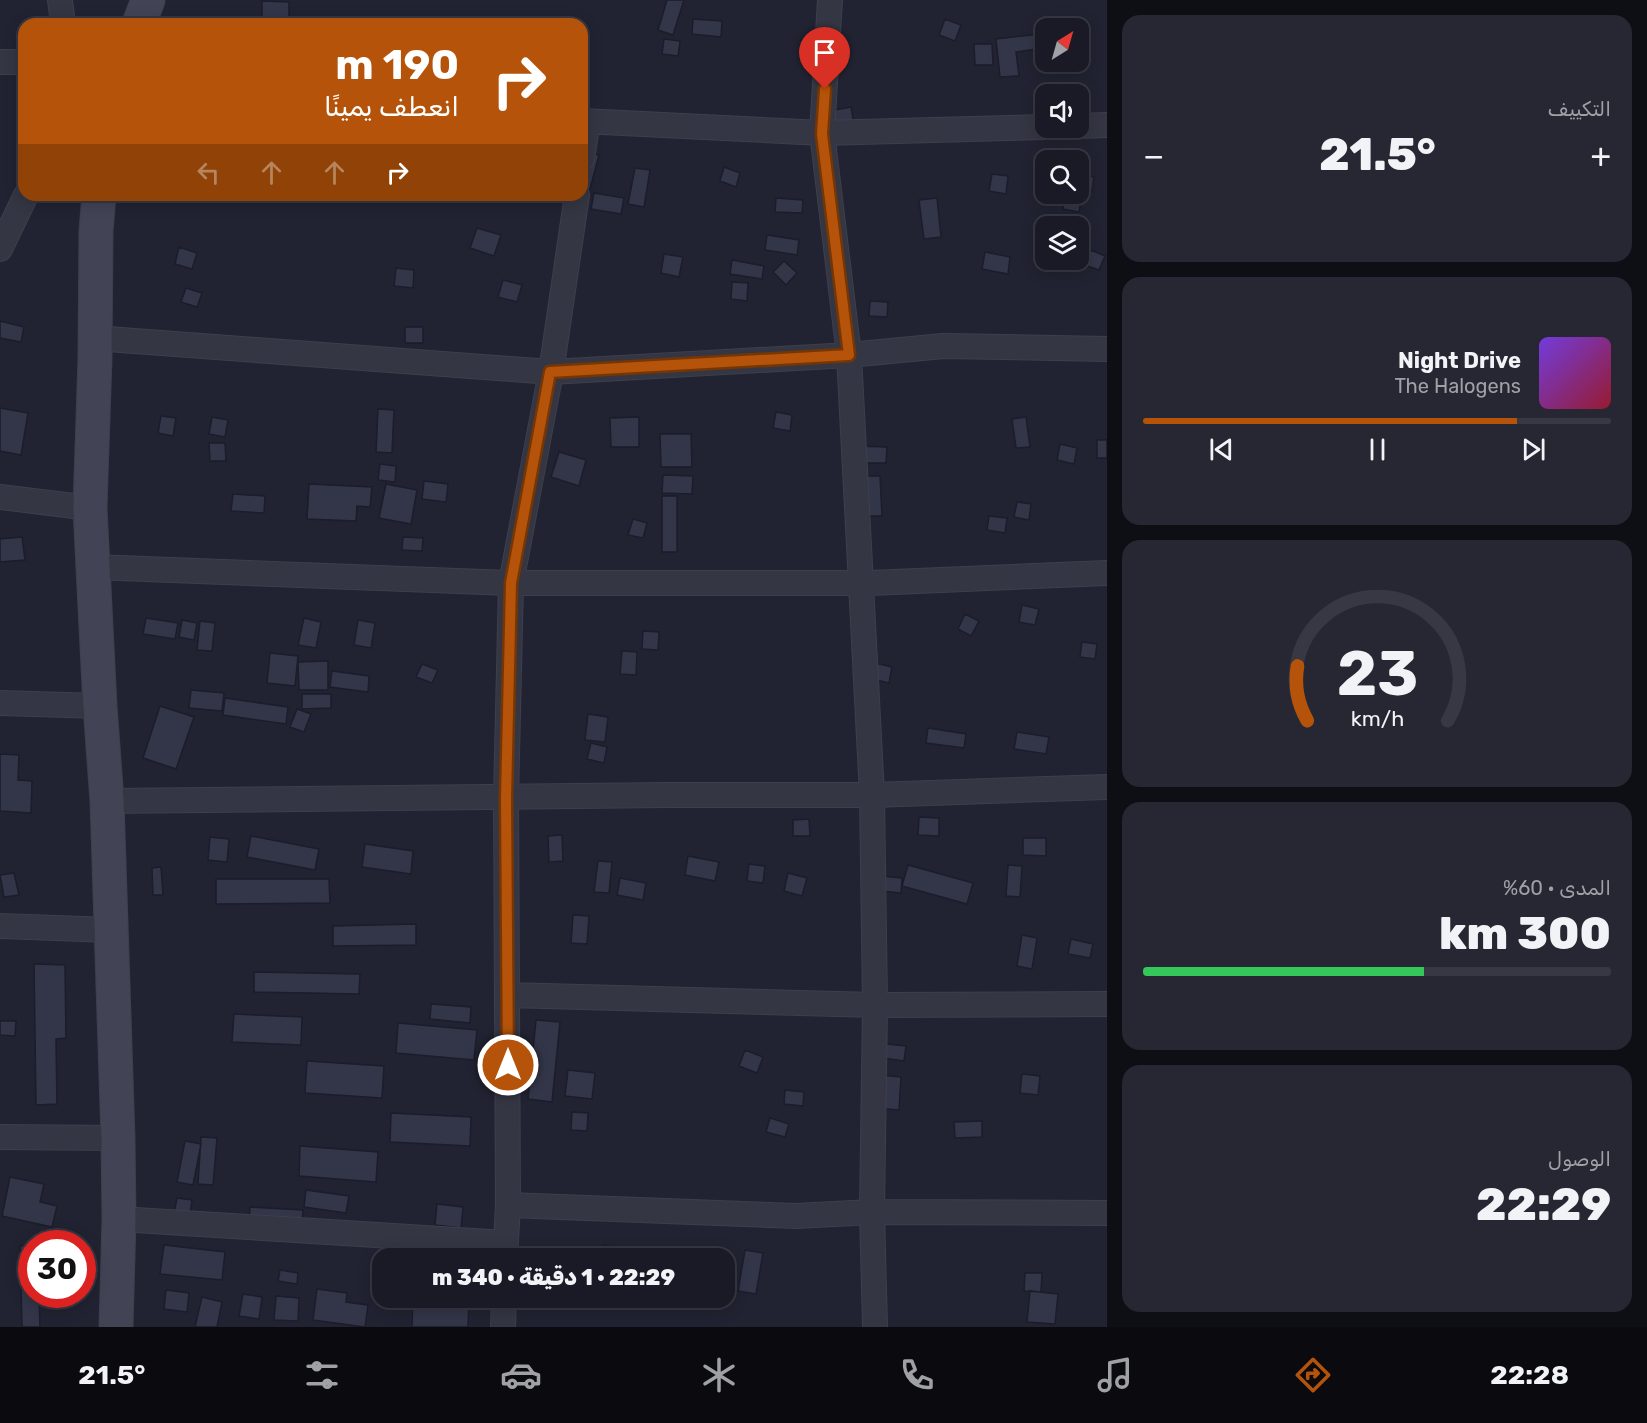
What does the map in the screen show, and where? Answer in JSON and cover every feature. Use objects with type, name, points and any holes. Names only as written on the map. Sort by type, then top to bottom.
[{"type":"main road","points":[[141,18],[148,0]]},
{"type":"main road","points":[[98,201],[90,508],[107,801],[118,1138],[119,1219],[116,1327]]},
{"type":"street","points":[[60,0],[62,18]]},
{"type":"street","points":[[830,0],[822,134],[849,355],[872,795],[874,1005],[872,1212],[875,1327]]},
{"type":"street","points":[[0,62],[18,62]]},
{"type":"street","points":[[588,121],[822,134],[1035,127]]},
{"type":"street","points":[[1089,126],[1107,125]]},
{"type":"street","points":[[0,249],[23,201]]},
{"type":"street","points":[[91,201],[96,231]]},
{"type":"street","points":[[505,1248],[508,1205],[506,798],[511,583],[550,372],[576,201]]},
{"type":"street","points":[[94,338],[550,372],[849,355],[942,346],[1107,349]]},
{"type":"street","points":[[0,497],[90,508]]},
{"type":"street","points":[[93,567],[511,583],[861,584],[1107,573]]},
{"type":"street","points":[[0,703],[100,706]]},
{"type":"street","points":[[107,801],[872,795],[1107,787]]},
{"type":"street","points":[[0,926],[111,930]]},
{"type":"street","points":[[507,995],[874,1005],[1107,1004]]},
{"type":"street","points":[[0,1137],[118,1138]]},
{"type":"street","points":[[508,1205],[796,1216],[872,1212],[1107,1213]]},
{"type":"street","points":[[119,1219],[469,1248]]},
{"type":"street","points":[[503,1327],[504,1308]]},
{"type":"building","points":[[667,0],[684,0],[673,35],[658,30]]},
{"type":"building","points":[[262,1],[289,2],[289,18],[262,18]]},
{"type":"building","points":[[693,19],[722,21],[721,37],[692,34]]},
{"type":"building","points":[[945,19],[961,25],[955,41],[939,35]]},
{"type":"building","points":[[1035,35],[1035,49],[1016,52],[1019,76],[1000,77],[996,39]]},
{"type":"building","points":[[664,39],[680,41],[678,56],[662,54]]},
{"type":"building","points":[[974,44],[992,44],[993,65],[975,65]]},
{"type":"building","points":[[851,107],[855,130],[818,113]]},
{"type":"building","points":[[588,152],[599,155],[590,189],[588,189]]},
{"type":"building","points":[[724,167],[740,173],[736,187],[720,181]]},
{"type":"building","points":[[635,168],[650,170],[644,207],[628,204]]},
{"type":"building","points":[[992,174],[1008,176],[1006,194],[989,191]]},
{"type":"building","points":[[1089,176],[1094,177],[1092,191],[1089,191]]},
{"type":"building","points":[[594,193],[624,198],[621,214],[591,209]]},
{"type":"building","points":[[776,198],[803,200],[802,213],[775,212]]},
{"type":"building","points":[[937,198],[941,237],[924,239],[919,200]]},
{"type":"building","points":[[1064,204],[1080,204],[1079,212],[1063,209]]},
{"type":"building","points":[[477,228],[501,235],[494,256],[470,248]]},
{"type":"building","points":[[767,235],[799,240],[797,255],[765,250]]},
{"type":"building","points":[[179,247],[197,253],[192,269],[175,264]]},
{"type":"building","points":[[1091,250],[1105,256],[1099,270],[1089,266]]},
{"type":"building","points":[[985,252],[1010,257],[1008,274],[982,269]]},
{"type":"building","points":[[664,254],[683,257],[679,277],[661,273]]},
{"type":"building","points":[[732,260],[764,266],[762,279],[730,274]]},
{"type":"building","points":[[784,261],[797,273],[786,285],[773,272]]},
{"type":"building","points":[[396,268],[414,270],[413,288],[394,286]]},
{"type":"building","points":[[503,280],[522,285],[517,302],[498,297]]},
{"type":"building","points":[[732,282],[748,283],[747,301],[731,299]]},
{"type":"building","points":[[186,288],[202,293],[197,307],[181,302]]},
{"type":"building","points":[[870,301],[888,302],[887,317],[869,316]]},
{"type":"building","points":[[0,321],[24,327],[21,342],[0,338]]},
{"type":"building","points":[[405,327],[423,327],[423,343],[405,343]]},
{"type":"building","points":[[0,408],[28,413],[21,455],[0,451]]},
{"type":"building","points":[[378,409],[394,410],[392,453],[376,452]]},
{"type":"building","points":[[776,412],[792,415],[790,431],[773,428]]},
{"type":"building","points":[[161,416],[176,418],[173,436],[158,433]]},
{"type":"building","points":[[212,417],[228,420],[225,437],[209,434]]},
{"type":"building","points":[[639,417],[639,447],[611,447],[610,418]]},
{"type":"building","points":[[1026,417],[1030,447],[1016,448],[1012,419]]},
{"type":"building","points":[[660,434],[691,434],[692,467],[661,467]]},
{"type":"building","points":[[1097,440],[1107,440],[1107,458],[1097,458]]},
{"type":"building","points":[[209,443],[225,443],[226,461],[210,461]]},
{"type":"building","points":[[1060,444],[1077,448],[1074,464],[1057,460]]},
{"type":"building","points":[[855,446],[887,447],[886,463],[855,463]]},
{"type":"building","points":[[559,452],[586,460],[579,486],[551,477]]},
{"type":"building","points":[[380,464],[396,466],[395,482],[378,480]]},
{"type":"building","points":[[663,475],[693,476],[692,494],[662,493]]},
{"type":"building","points":[[862,476],[880,476],[882,516],[863,516]]},
{"type":"building","points":[[424,481],[448,484],[446,502],[422,499]]},
{"type":"building","points":[[309,484],[372,487],[370,507],[357,506],[356,521],[307,519]]},
{"type":"building","points":[[386,484],[417,490],[411,524],[379,518]]},
{"type":"building","points":[[233,494],[265,496],[264,513],[231,511]]},
{"type":"building","points":[[662,496],[677,496],[677,552],[662,552]]},
{"type":"building","points":[[1017,502],[1031,504],[1029,520],[1014,517]]},
{"type":"building","points":[[989,516],[1007,518],[1005,533],[987,530]]},
{"type":"building","points":[[633,519],[647,523],[643,538],[628,535]]},
{"type":"building","points":[[22,537],[25,560],[0,562],[0,539]]},
{"type":"building","points":[[403,537],[423,538],[422,551],[402,550]]},
{"type":"building","points":[[1022,605],[1039,609],[1035,625],[1019,622]]},
{"type":"building","points":[[965,614],[979,621],[971,636],[958,629]]},
{"type":"building","points":[[146,618],[178,623],[175,639],[143,634]]},
{"type":"building","points":[[304,618],[321,622],[316,648],[298,645]]},
{"type":"building","points":[[182,620],[197,623],[194,640],[179,637]]},
{"type":"building","points":[[358,620],[375,623],[371,648],[354,645]]},
{"type":"building","points":[[200,621],[215,623],[212,651],[197,650]]},
{"type":"building","points":[[643,631],[659,632],[658,650],[642,649]]},
{"type":"building","points":[[1082,642],[1097,644],[1095,659],[1080,657]]},
{"type":"building","points":[[622,651],[637,652],[636,675],[620,674]]},
{"type":"building","points":[[270,653],[298,656],[295,686],[267,683]]},
{"type":"building","points":[[328,661],[328,690],[299,690],[298,662]]},
{"type":"building","points":[[875,663],[892,667],[889,683],[872,679]]},
{"type":"building","points":[[422,664],[438,670],[432,683],[416,677]]},
{"type":"building","points":[[332,671],[369,676],[368,692],[330,687]]},
{"type":"building","points":[[191,690],[224,693],[222,711],[189,708]]},
{"type":"building","points":[[302,694],[331,694],[331,708],[302,709]]},
{"type":"building","points":[[225,698],[288,707],[286,724],[223,715]]},
{"type":"building","points":[[160,706],[194,717],[176,769],[143,758]]},
{"type":"building","points":[[297,709],[311,714],[304,732],[290,727]]},
{"type":"building","points":[[588,714],[608,717],[605,742],[585,740]]},
{"type":"building","points":[[928,728],[966,734],[964,748],[926,743]]},
{"type":"building","points":[[1017,732],[1049,737],[1046,754],[1014,749]]},
{"type":"building","points":[[591,743],[607,747],[604,763],[587,759]]},
{"type":"building","points":[[0,754],[19,755],[18,780],[32,781],[31,813],[0,811]]},
{"type":"building","points":[[919,817],[939,818],[939,836],[918,835]]},
{"type":"building","points":[[809,819],[810,836],[793,836],[793,820]]},
{"type":"building","points":[[562,835],[563,861],[549,862],[548,836]]},
{"type":"building","points":[[251,836],[319,849],[315,870],[247,857]]},
{"type":"building","points":[[210,837],[229,839],[227,862],[208,860]]},
{"type":"building","points":[[1023,838],[1046,838],[1046,856],[1023,855]]},
{"type":"building","points":[[365,844],[413,851],[411,874],[362,867]]},
{"type":"building","points":[[688,856],[719,862],[715,881],[685,875]]},
{"type":"building","points":[[598,861],[612,862],[609,893],[594,892]]},
{"type":"building","points":[[749,864],[765,866],[763,883],[747,881]]},
{"type":"building","points":[[908,865],[973,883],[967,904],[902,886]]},
{"type":"building","points":[[1008,865],[1022,866],[1020,897],[1006,896]]},
{"type":"building","points":[[161,867],[163,895],[153,895],[152,868]]},
{"type":"building","points":[[14,873],[19,895],[4,897],[0,875]]},
{"type":"building","points":[[788,873],[807,878],[802,896],[784,891]]},
{"type":"building","points":[[881,876],[902,878],[901,893],[880,891]]},
{"type":"building","points":[[620,878],[646,883],[643,900],[617,895]]},
{"type":"building","points":[[216,879],[329,879],[330,903],[216,904]]},
{"type":"building","points":[[573,915],[589,916],[587,944],[571,943]]},
{"type":"building","points":[[416,924],[416,945],[333,946],[333,926]]},
{"type":"building","points":[[1022,935],[1037,938],[1032,969],[1017,966]]},
{"type":"building","points":[[1071,939],[1093,944],[1090,958],[1068,954]]},
{"type":"building","points":[[34,964],[65,965],[66,1038],[56,1039],[57,1104],[36,1105]]},
{"type":"building","points":[[254,972],[360,974],[359,994],[254,992]]},
{"type":"building","points":[[431,1004],[471,1007],[470,1023],[430,1019]]},
{"type":"building","points":[[234,1014],[302,1017],[301,1045],[232,1042]]},
{"type":"building","points":[[536,1020],[560,1022],[552,1102],[528,1099]]},
{"type":"building","points":[[0,1021],[16,1021],[15,1036],[0,1035]]},
{"type":"building","points":[[398,1023],[477,1030],[474,1060],[396,1053]]},
{"type":"building","points":[[878,1043],[906,1046],[904,1061],[876,1057]]},
{"type":"building","points":[[745,1050],[763,1057],[757,1073],[739,1066]]},
{"type":"building","points":[[307,1061],[384,1066],[382,1098],[305,1093]]},
{"type":"building","points":[[568,1070],[595,1073],[592,1099],[565,1096]]},
{"type":"building","points":[[1022,1074],[1040,1076],[1038,1095],[1020,1093]]},
{"type":"building","points":[[879,1075],[901,1077],[899,1110],[876,1108]]},
{"type":"building","points":[[785,1090],[804,1092],[803,1106],[784,1104]]},
{"type":"building","points":[[572,1112],[588,1113],[587,1131],[571,1130]]},
{"type":"building","points":[[391,1113],[471,1117],[470,1146],[390,1142]]},
{"type":"building","points":[[770,1118],[789,1124],[785,1137],[766,1132]]},
{"type":"building","points":[[982,1121],[982,1137],[955,1138],[954,1122]]},
{"type":"building","points":[[201,1137],[217,1138],[213,1185],[198,1184]]},
{"type":"building","points":[[185,1141],[201,1144],[193,1185],[177,1182]]},
{"type":"building","points":[[300,1146],[378,1152],[376,1182],[299,1176]]},
{"type":"building","points":[[10,1177],[44,1184],[40,1202],[57,1206],[52,1227],[2,1216]]},
{"type":"building","points":[[306,1190],[349,1196],[346,1213],[304,1207]]},
{"type":"building","points":[[177,1198],[192,1200],[189,1221],[173,1219]]},
{"type":"building","points":[[437,1204],[463,1207],[461,1228],[435,1225]]},
{"type":"building","points":[[250,1207],[303,1210],[302,1227],[249,1224]]},
{"type":"building","points":[[164,1245],[225,1252],[222,1280],[160,1274]]},
{"type":"building","points":[[603,1245],[619,1248],[602,1248]]},
{"type":"building","points":[[745,1250],[763,1253],[756,1294],[738,1291]]},
{"type":"building","points":[[280,1270],[298,1273],[297,1284],[278,1281]]},
{"type":"building","points":[[1025,1273],[1042,1273],[1041,1292],[1024,1291]]},
{"type":"building","points":[[317,1289],[347,1293],[346,1302],[368,1305],[365,1327],[313,1320]]},
{"type":"building","points":[[166,1290],[189,1293],[187,1312],[164,1309]]},
{"type":"building","points":[[1030,1291],[1058,1294],[1055,1324],[1027,1322]]},
{"type":"building","points":[[243,1294],[262,1297],[259,1319],[239,1316]]},
{"type":"building","points":[[276,1296],[299,1298],[298,1321],[274,1320]]},
{"type":"building","points":[[202,1297],[222,1302],[217,1327],[195,1327]]},
{"type":"building","points":[[22,1308],[39,1308],[40,1327],[22,1327]]},
{"type":"building","points":[[413,1308],[469,1308],[468,1327],[412,1327]]},
{"type":"route","points":[[508,1065],[506,798],[511,583],[550,372],[849,355],[822,134],[825,89]]}]
